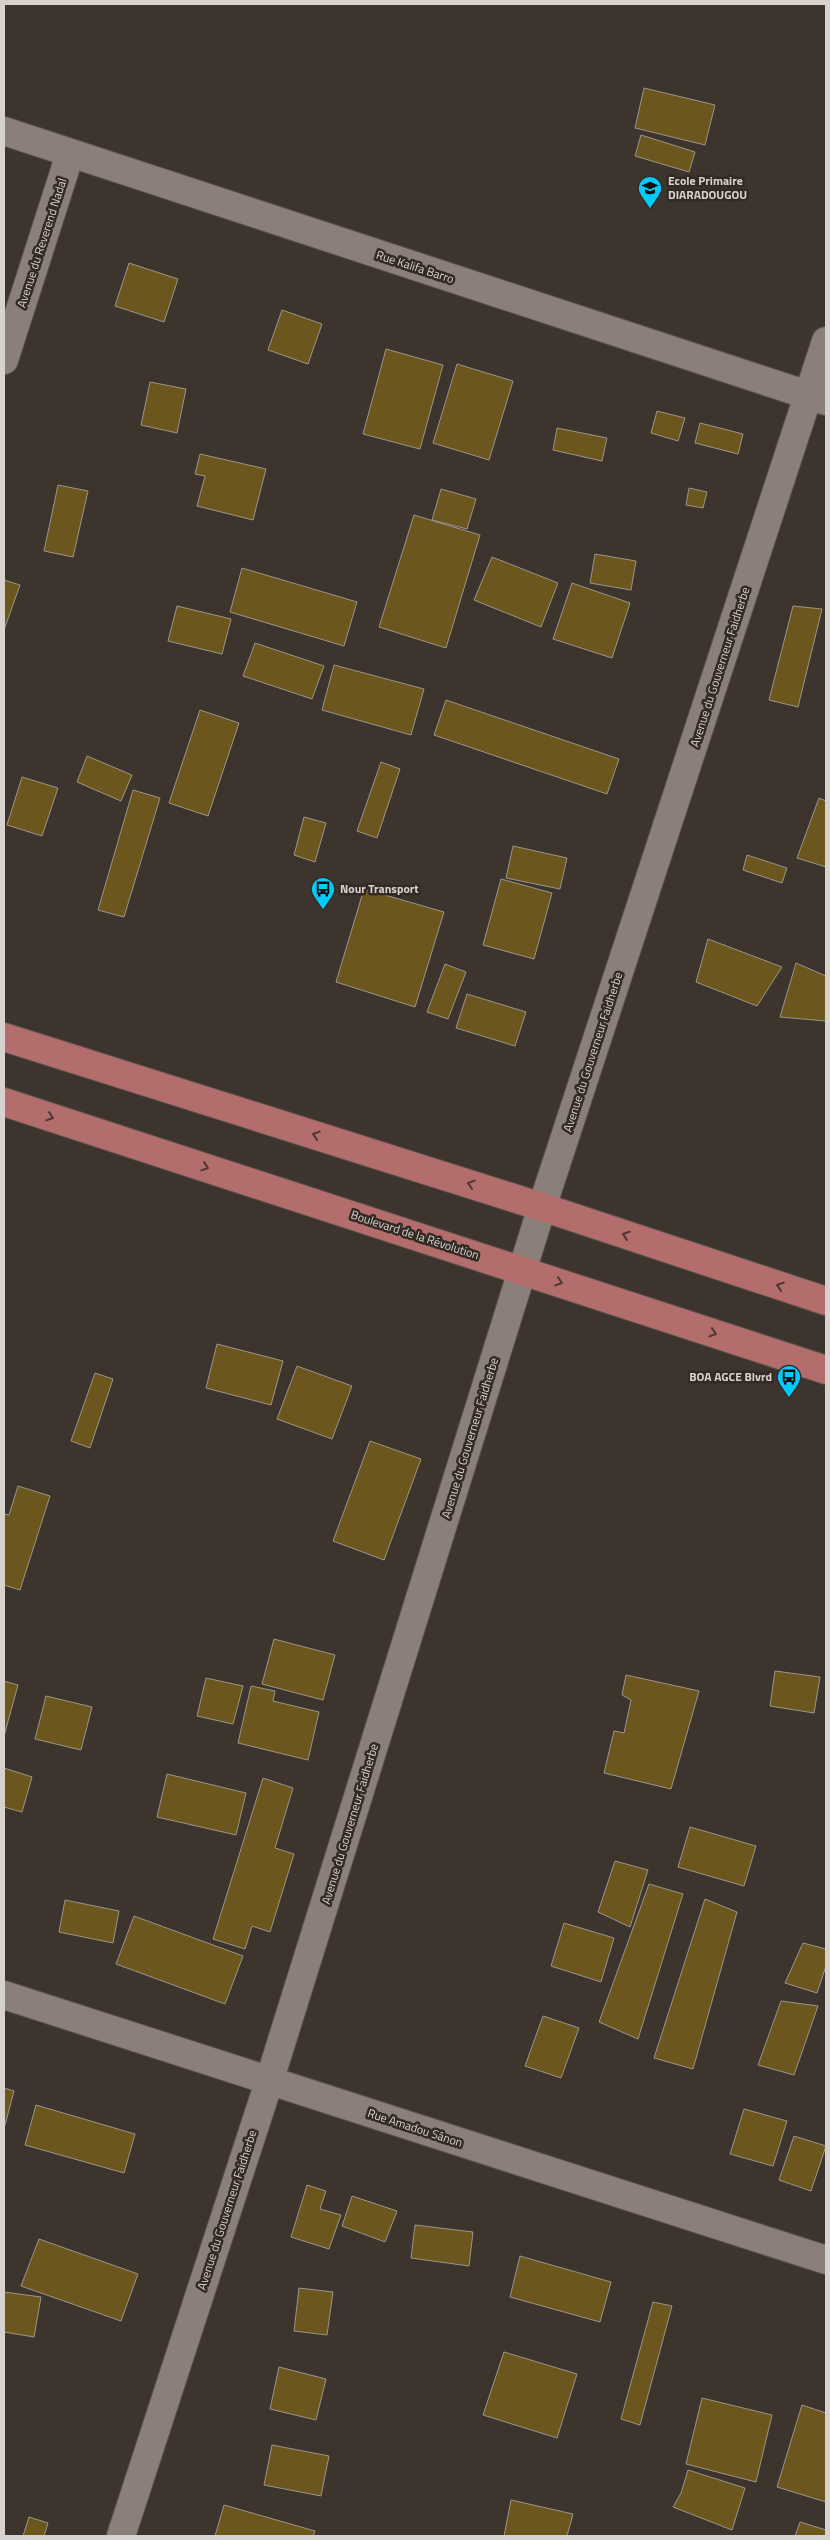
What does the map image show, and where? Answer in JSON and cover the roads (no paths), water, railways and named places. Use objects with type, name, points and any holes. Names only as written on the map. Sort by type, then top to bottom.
[{"type":"main road","points":[[4,1036],[542,1207],[826,1301]]},
{"type":"main road","name":"Boulevard de la Révolution","points":[[4,1102],[826,1370]]},
{"type":"street","name":"Rue Kalifa Barro","points":[[4,131],[818,398]]},
{"type":"street","name":"Avenue du Reverend Nadal","points":[[4,360],[70,154]]},
{"type":"street","name":"Avenue du Gouverneur Faidherbe","points":[[121,2536],[269,2082],[542,1207],[818,398],[826,341]]},
{"type":"street","name":"Rue Amadou Sânon","points":[[4,1995],[826,2260]]},
{"type":"place","name":"Ecole Primaire DIARADOUGOU","points":[[650,209]]},
{"type":"place","name":"Nour Transport","points":[[323,910]]},
{"type":"place","name":"BOA AGCE Blvrd","points":[[789,1398]]}]
